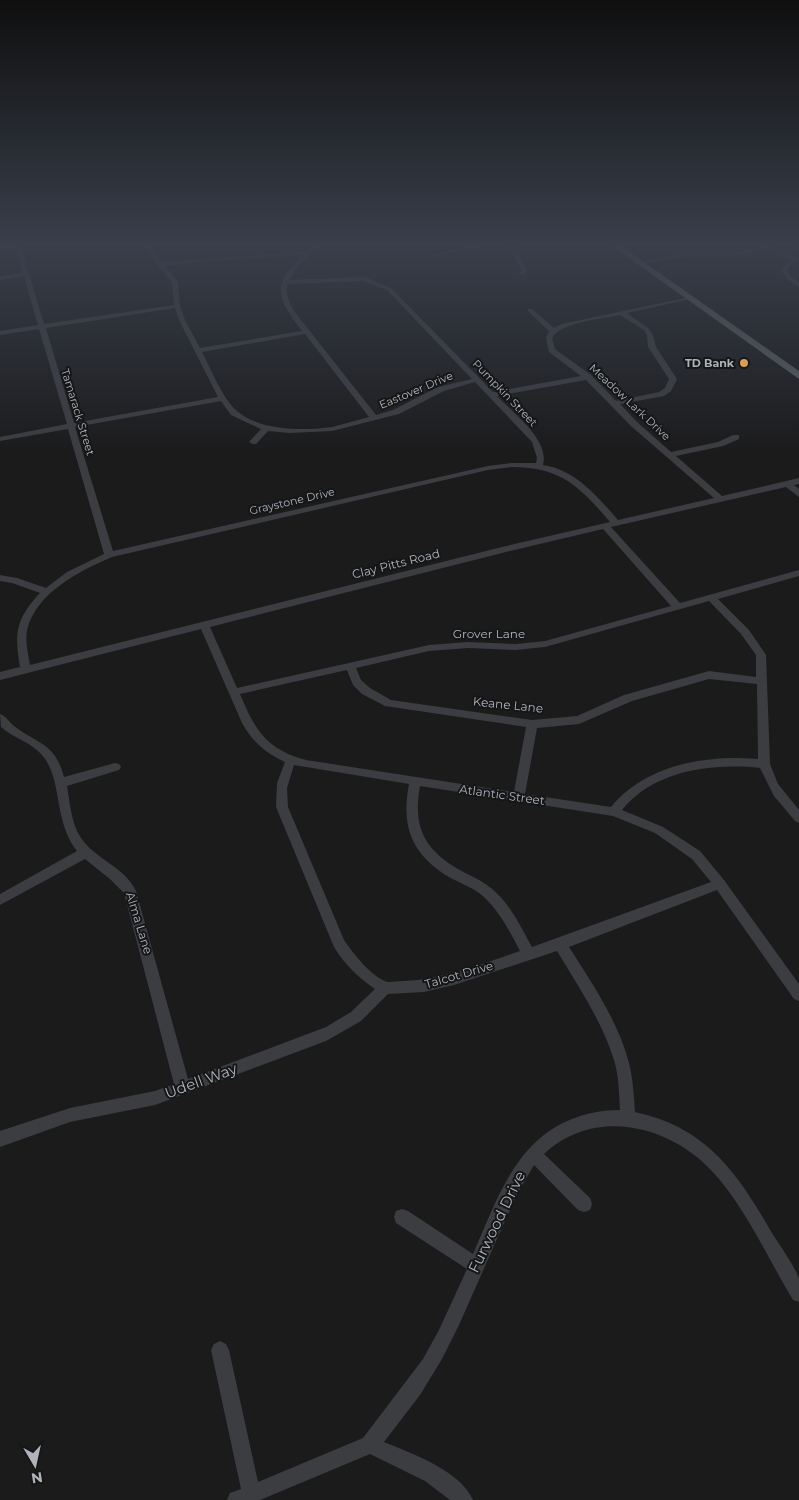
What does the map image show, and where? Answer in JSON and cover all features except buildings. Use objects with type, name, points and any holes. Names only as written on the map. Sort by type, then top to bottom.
[{"type":"main road","points":[[709,313],[799,376]]},
{"type":"street","name":"Tamarack Street","points":[[38,313],[109,555]]},
{"type":"street","points":[[0,333],[130,313]]},
{"type":"street","name":"Eastover Drive","points":[[180,313],[223,398],[234,413],[243,420],[266,428],[316,431],[375,419],[413,406],[441,389],[476,380]]},
{"type":"street","points":[[293,313],[375,419]]},
{"type":"street","name":"Pumpkin Street","points":[[413,313],[536,441],[541,458],[539,466]]},
{"type":"street","points":[[533,313],[553,331],[564,325],[616,313]]},
{"type":"street","points":[[615,403],[660,394],[668,389],[673,379],[652,346],[650,335],[646,329],[622,313]]},
{"type":"street","name":"Meadow Lark Drive","points":[[553,331],[549,338],[552,350],[588,377],[670,455],[720,499]]},
{"type":"street","points":[[199,350],[307,332]]},
{"type":"street","points":[[490,394],[588,377]]},
{"type":"street","points":[[0,439],[223,398]]},
{"type":"street","points":[[254,442],[266,428]]},
{"type":"street","points":[[670,455],[720,444],[736,437]]},
{"type":"street","name":"Graystone Drive","points":[[26,669],[22,630],[33,606],[74,571],[109,555],[488,468],[513,464],[539,466],[574,479],[590,493],[616,524]]},
{"type":"street","name":"Clay Pitts Road","points":[[0,676],[605,526],[799,481]]},
{"type":"street","points":[[788,484],[799,494]]},
{"type":"street","points":[[605,526],[678,608]]},
{"type":"street","name":"Grover Lane","points":[[234,692],[429,648],[468,645],[501,647],[538,646],[797,576]]},
{"type":"street","points":[[0,578],[48,592]]},
{"type":"street","points":[[712,598],[754,644],[761,655],[764,764],[768,779],[775,790],[799,818]]},
{"type":"street","name":"Atlantic Street","points":[[204,625],[254,735],[274,752],[291,760],[415,782],[614,812],[659,830],[696,855],[720,884],[799,995]]},
{"type":"street","name":"Keane Lane","points":[[350,666],[357,682],[366,691],[389,703],[532,724],[579,720],[628,698],[709,675],[763,680]]},
{"type":"street","name":"Alma Lane","points":[[0,718],[5,726],[17,736],[46,752],[60,783],[67,825],[84,853],[120,877],[130,891],[183,1088]]},
{"type":"street","points":[[520,797],[532,724]]},
{"type":"street","points":[[291,760],[281,780],[279,793],[282,807],[339,943],[349,959],[364,974],[385,988]]},
{"type":"street","points":[[614,812],[623,798],[633,790],[649,782],[689,768],[707,763],[724,762],[764,764]]},
{"type":"street","points":[[60,783],[115,767]]},
{"type":"street","points":[[415,782],[410,803],[410,823],[416,839],[436,862],[488,893],[513,926],[528,954]]},
{"type":"street","points":[[0,900],[84,853]]},
{"type":"street","name":"Talcot Drive","points":[[385,988],[440,983],[560,944],[720,884]]},
{"type":"street","points":[[560,944],[613,1040],[623,1069],[628,1117]]},
{"type":"street","name":"Udell Way","points":[[0,1139],[70,1115],[155,1098],[345,1026],[365,1012],[385,988]]},
{"type":"street","name":"Furwood Drive","points":[[370,1445],[419,1382],[437,1352],[514,1182],[533,1154],[552,1136],[578,1124],[604,1118],[628,1117],[657,1126],[695,1147],[725,1174],[799,1294]]},
{"type":"street","points":[[533,1154],[584,1204]]},
{"type":"street","points":[[402,1217],[475,1265]]},
{"type":"street","points":[[220,1350],[244,1496],[370,1445],[418,1466],[454,1490],[463,1500]]},
{"type":"place","name":"TD Bank","points":[[744,363]]}]
